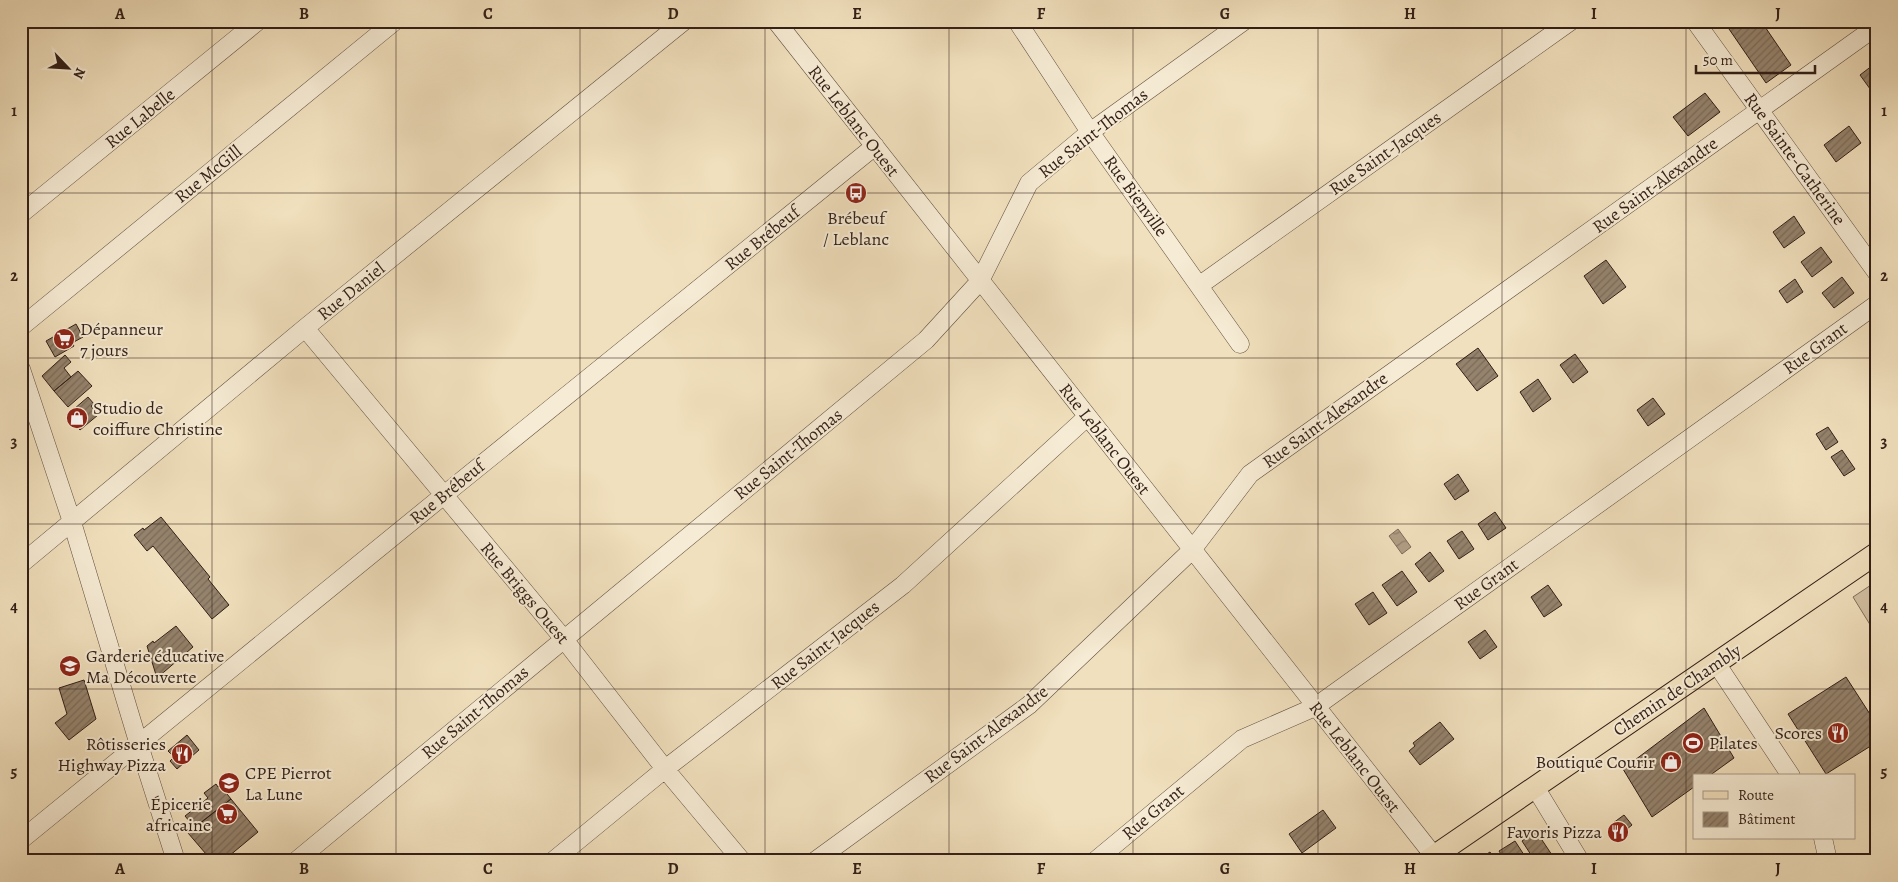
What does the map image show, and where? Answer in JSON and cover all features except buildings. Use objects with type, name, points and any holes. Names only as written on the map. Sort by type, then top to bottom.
[{"type":"main road","name":"Chemin de Chambly","points":[[1430,858],[1877,554]]},
{"type":"street","name":"Rue Labelle","points":[[21,214],[258,21]]},
{"type":"street","name":"Rue McGill","points":[[21,327],[395,21]]},
{"type":"street","name":"Rue Daniel","points":[[21,564],[305,328],[684,21]]},
{"type":"street","name":"Rue Leblanc Ouest","points":[[776,21],[1315,707],[1430,858]]},
{"type":"street","name":"Rue Bienville","points":[[1017,21],[1090,132],[1240,344]]},
{"type":"street","name":"Rue Saint-Thomas","points":[[296,861],[563,638],[926,340],[980,281],[1029,183],[1090,132],[1244,21]]},
{"type":"street","name":"Rue Saint-Jacques","points":[[1200,285],[1570,21]]},
{"type":"street","name":"Rue Sainte-Catherine","points":[[1695,21],[1877,273]]},
{"type":"street","name":"Rue Saint-Alexandre","points":[[815,861],[1029,705],[1192,550],[1250,474],[1877,26]]},
{"type":"street","name":"Rue Brébeuf","points":[[21,840],[875,146]]},
{"type":"street","name":"Rue Grant","points":[[1095,861],[1242,739],[1315,707],[1877,304]]},
{"type":"street","name":"Rue Briggs Ouest","points":[[305,328],[563,638],[665,769],[742,861]]},
{"type":"street","points":[[21,369],[72,522],[138,744],[176,861]]},
{"type":"street","name":"Rue Saint-Jacques","points":[[553,861],[665,769],[903,585],[1087,417]]},
{"type":"street","points":[[1716,663],[1789,774]]},
{"type":"street","points":[[1535,787],[1580,861]]},
{"type":"street","points":[[1823,840],[1828,861]]},
{"type":"shaded area","points":[[1877,581],[1877,636],[1853,597]]},
{"type":"water","points":[[1398,529],[1411,547],[1402,554],[1389,536]]},
{"type":"place","name":"Brébeuf / Leblanc","points":[[856,193]]},
{"type":"place","name":"Dépanneur 7 jours","points":[[64,339]]},
{"type":"place","name":"Studio de coiffure Christine","points":[[77,418]]},
{"type":"place","name":"Garderie éducative Ma Découverte","points":[[70,666]]},
{"type":"place","name":"Scores","points":[[1838,733]]},
{"type":"place","name":"Pilates","points":[[1693,743]]},
{"type":"place","name":"Rôtisseries Highway Pizza","points":[[182,754]]},
{"type":"place","name":"Boutique Courir","points":[[1671,762]]},
{"type":"place","name":"CPE Pierrot La Lune","points":[[229,783]]},
{"type":"place","name":"Épicerie africaine","points":[[227,814]]},
{"type":"place","name":"Favoris Pizza","points":[[1618,832]]}]
